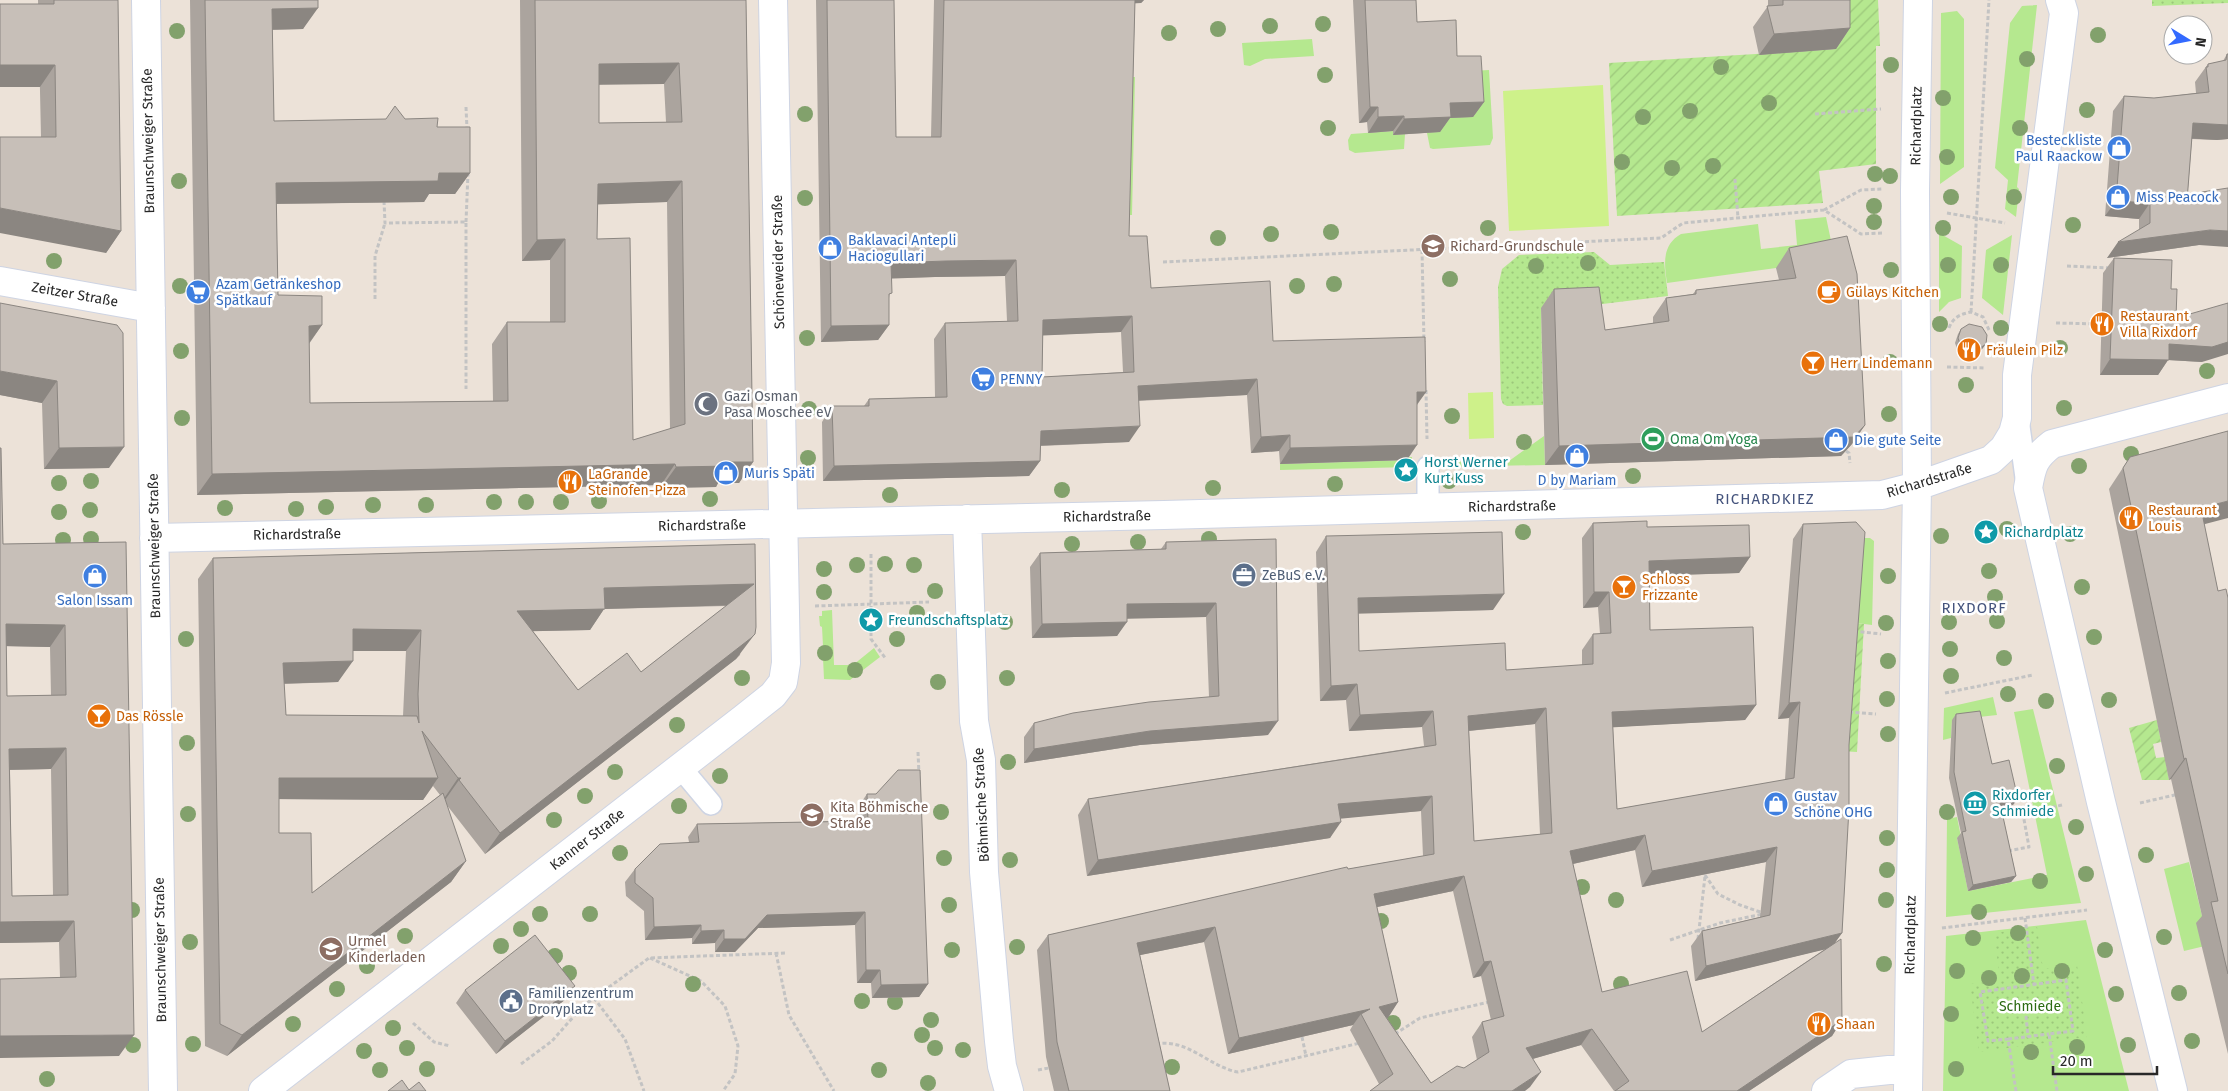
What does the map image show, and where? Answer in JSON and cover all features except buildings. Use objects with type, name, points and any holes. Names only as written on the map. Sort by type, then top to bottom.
[{"type":"street","name":"Braunschweiger Straße","points":[[146,0],[163,1091]]},
{"type":"street","name":"Schöneweider Straße","points":[[773,0],[782,523]]},
{"type":"street","name":"Richardplatz","points":[[1908,1080],[1917,486],[1915,191],[1918,0]]},
{"type":"street","points":[[1991,460],[2004,448],[2013,433],[2018,418],[2017,375],[2064,13],[2060,0]]},
{"type":"street","name":"Zeitzer Straße","points":[[0,281],[151,308]]},
{"type":"street","name":"Richardstraße","points":[[2052,444],[2228,398]]},
{"type":"street","points":[[2052,444],[2039,454],[2032,467],[2028,488],[2101,802],[2173,1091]]},
{"type":"street","name":"Richardstraße","points":[[154,538],[1864,496],[1882,495],[1917,486],[1991,460]]},
{"type":"street","name":"Böhmische Straße","points":[[967,519],[974,721],[981,760],[984,872],[999,1041],[1002,1066],[1009,1091]]},
{"type":"street","name":"Kanner Straße","points":[[263,1091],[773,695],[783,682],[786,663],[782,523]]},
{"type":"street","points":[[1826,1091],[1851,1074],[1908,1080]]},
{"type":"lane","points":[[2018,418],[2028,488]]},
{"type":"lane","name":"Richardstraße","points":[[1991,460],[2021,447],[2052,444]]},
{"type":"lane","points":[[1428,467],[1428,508]]},
{"type":"lane","points":[[680,767],[710,804]]},
{"type":"path","points":[[1971,312],[1990,0]]},
{"type":"path","points":[[466,107],[467,135]]},
{"type":"path","points":[[1815,114],[1881,109]]},
{"type":"path","points":[[466,390],[468,163]]},
{"type":"path","points":[[1735,179],[1738,218]]},
{"type":"path","points":[[1163,262],[1661,238],[1683,224],[1824,210],[1861,190],[1882,190]]},
{"type":"path","points":[[375,299],[375,256],[385,223],[384,198]]},
{"type":"path","points":[[1824,210],[1861,234],[1882,233]]},
{"type":"path","points":[[1938,211],[2012,225]]},
{"type":"path","points":[[385,223],[466,222]]},
{"type":"path","points":[[1422,250],[1424,348]]},
{"type":"path","points":[[2068,266],[2113,269]]},
{"type":"path","points":[[1946,336],[1951,322],[1960,314],[1971,312],[1983,317],[1990,334]]},
{"type":"path","points":[[2055,323],[2102,324]]},
{"type":"path","points":[[1946,359],[1946,376]]},
{"type":"path","points":[[1946,367],[1989,369],[1990,359]]},
{"type":"path","points":[[1426,387],[1428,467]]},
{"type":"path","points":[[1846,451],[1849,453],[1850,463]]},
{"type":"path","points":[[871,554],[871,638],[886,659]]},
{"type":"path","points":[[815,606],[929,602]]},
{"type":"path","points":[[1851,631],[1881,634]]},
{"type":"path","points":[[1938,695],[2033,675]]},
{"type":"path","points":[[1842,711],[1876,714]]},
{"type":"path","points":[[918,752],[919,781]]},
{"type":"path","points":[[2140,803],[2183,793]]},
{"type":"path","points":[[1997,816],[2016,812],[2023,814],[2062,805]]},
{"type":"path","points":[[2004,852],[2029,847],[2023,814]]},
{"type":"path","points":[[1670,940],[1698,932],[1720,923],[1764,914],[1718,894],[1705,875],[1698,932],[1698,942]]},
{"type":"path","points":[[1936,928],[2087,910]]},
{"type":"path","points":[[2025,918],[2034,985]]},
{"type":"path","points":[[776,953],[789,1015],[834,1091]]},
{"type":"path","points":[[521,1064],[552,1041],[594,998],[649,958],[785,953]]},
{"type":"path","points":[[649,958],[702,981],[725,1006],[738,1046],[735,1074],[723,1091]]},
{"type":"path","points":[[2066,980],[2073,1031],[1988,1041],[1980,992],[2034,985],[2066,980]]},
{"type":"path","points":[[594,998],[625,1039],[644,1091]]},
{"type":"path","points":[[1390,1036],[1399,1034],[1420,1018],[1493,1002]]},
{"type":"path","points":[[2026,1016],[2028,1037]]},
{"type":"path","points":[[412,1023],[434,1042],[450,1046]]},
{"type":"path","points":[[2049,1034],[2057,1091]]},
{"type":"path","points":[[1302,1037],[1306,1056]]},
{"type":"path","points":[[2008,1039],[2016,1091]]},
{"type":"path","points":[[1155,1044],[1163,1042],[1189,1048],[1227,1070],[1238,1072],[1362,1042]]},
{"type":"path","points":[[1038,1070],[1049,1068]]},
{"type":"green space","points":[[1834,0],[1878,0],[1880,46],[1876,46],[1876,164],[1819,171],[1823,203],[1617,216],[1609,63],[1836,49]]},
{"type":"green space","points":[[2152,0],[2228,0],[2228,3],[2152,6]]},
{"type":"green space","points":[[2037,5],[2017,187],[2019,189],[2016,217],[2005,209],[2008,180],[1995,168],[2010,23],[2022,6]]},
{"type":"green space","points":[[1957,11],[1964,19],[1964,167],[1940,184],[1941,13]]},
{"type":"green space","points":[[1312,39],[1314,56],[1265,59],[1250,66],[1244,65],[1242,43]]},
{"type":"green space","points":[[1489,70],[1493,138],[1490,145],[1430,148],[1427,133],[1471,71]]},
{"type":"green space","points":[[1123,77],[1135,77],[1132,215],[1119,215]]},
{"type":"green space","points":[[1603,85],[1609,226],[1509,231],[1503,91]]},
{"type":"green space","points":[[1393,131],[1394,135],[1405,134],[1404,149],[1355,153],[1349,150],[1348,140],[1351,134]]},
{"type":"green space","points":[[1826,217],[1834,255],[1776,268],[1667,283],[1665,262],[1667,249],[1670,243],[1681,234],[1758,224],[1761,249],[1797,245],[1795,220]]},
{"type":"green space","points":[[1939,233],[1962,246],[1961,298],[1949,302],[1939,312]]},
{"type":"green space","points":[[2012,235],[2003,315],[1982,298],[1986,250]]},
{"type":"green space","points":[[1594,252],[1610,265],[1664,262],[1668,296],[1586,306],[1541,308],[1543,405],[1507,406],[1503,404],[1501,399],[1498,287],[1502,269],[1519,255]]},
{"type":"green space","points":[[1493,392],[1494,438],[1469,439],[1468,393]]},
{"type":"green space","points":[[1544,436],[1545,465],[1437,467],[1437,462],[1509,461]]},
{"type":"green space","points":[[1408,457],[1412,457],[1412,467],[1280,470],[1280,464],[1406,460]]},
{"type":"green space","points":[[1845,538],[1870,538],[1874,541],[1872,625],[1849,622]]},
{"type":"green space","points":[[832,610],[834,665],[853,665],[874,648],[880,657],[850,680],[824,679],[823,658],[821,657],[820,647],[823,646],[822,627],[820,626],[819,616],[822,616],[822,611]]},
{"type":"green space","points":[[1849,622],[1864,624],[1857,752],[1839,751]]},
{"type":"green space","points":[[1993,697],[1997,715],[1952,720],[1951,738],[1943,740],[1944,708]]},
{"type":"green space","points":[[2033,709],[2081,903],[1946,917],[1947,819],[1957,817],[1961,837],[1957,838],[1968,891],[2047,875],[2014,712]]},
{"type":"green space","points":[[2157,720],[2161,742],[2153,744],[2156,758],[2165,757],[2169,780],[2142,780],[2129,728]]},
{"type":"green space","points":[[2189,862],[2209,945],[2184,951],[2164,869]]},
{"type":"green space","points":[[2086,920],[2129,1091],[1943,1091],[1946,936]]},
{"type":"green space","name":"Schmiede","points":[[2037,927],[2043,969],[2077,965],[2087,1037],[1979,1052],[1970,984],[2000,980],[1994,933]]},
{"type":"place","name":"Besteckliste Paul Raackow","points":[[2119,148]]},
{"type":"place","name":"Miss Peacock","points":[[2118,197]]},
{"type":"place","name":"Richard-Grundschule","points":[[1433,246]]},
{"type":"place","name":"Baklavaci Antepli Haciogullari","points":[[830,248]]},
{"type":"place","name":"Azam Getränkeshop Spätkauf","points":[[198,292]]},
{"type":"place","name":"Gülays Kitchen","points":[[1829,292]]},
{"type":"place","name":"Restaurant Villa Rixdorf","points":[[2102,324]]},
{"type":"place","name":"Fräulein Pilz","points":[[1969,350]]},
{"type":"place","name":"Herr Lindemann","points":[[1813,363]]},
{"type":"place","name":"PENNY","points":[[983,379]]},
{"type":"place","name":"Gazi Osman Pasa Moschee eV","points":[[706,404]]},
{"type":"place","name":"Oma Om Yoga","points":[[1653,439]]},
{"type":"place","name":"Die gute Seite","points":[[1836,440]]},
{"type":"place","name":"D by Mariam","points":[[1577,456]]},
{"type":"place","name":"Horst Werner Kurt Kuss","points":[[1406,470]]},
{"type":"place","name":"Muris Späti","points":[[726,473]]},
{"type":"place","name":"LaGrande Steinofen-Pizza","points":[[570,482]]},
{"type":"place","name":"Restaurant Louis","points":[[2131,518]]},
{"type":"place","name":"Richardplatz","points":[[1986,532]]},
{"type":"place","name":"ZeBuS e.V.","points":[[1244,575]]},
{"type":"place","name":"Salon Issam","points":[[95,576]]},
{"type":"place","name":"Schloss Frizzante","points":[[1624,587]]},
{"type":"place","name":"Freundschaftsplatz","points":[[871,620]]},
{"type":"place","name":"Das Rössle","points":[[99,716]]},
{"type":"place","name":"Rixdorfer Schmiede","points":[[1975,803]]},
{"type":"place","name":"Gustav Schöne OHG","points":[[1776,804]]},
{"type":"place","name":"Kita Böhmische Straße","points":[[812,815]]},
{"type":"place","name":"Urmel Kinderladen","points":[[331,949]]},
{"type":"place","name":"Familienzentrum Droryplatz","points":[[511,1001]]},
{"type":"place","name":"Shaan","points":[[1819,1024]]},
{"type":"district","name":"RICHARDKIEZ","points":[[1765,499]]},
{"type":"district","name":"RIXDORF","points":[[1974,608]]}]
